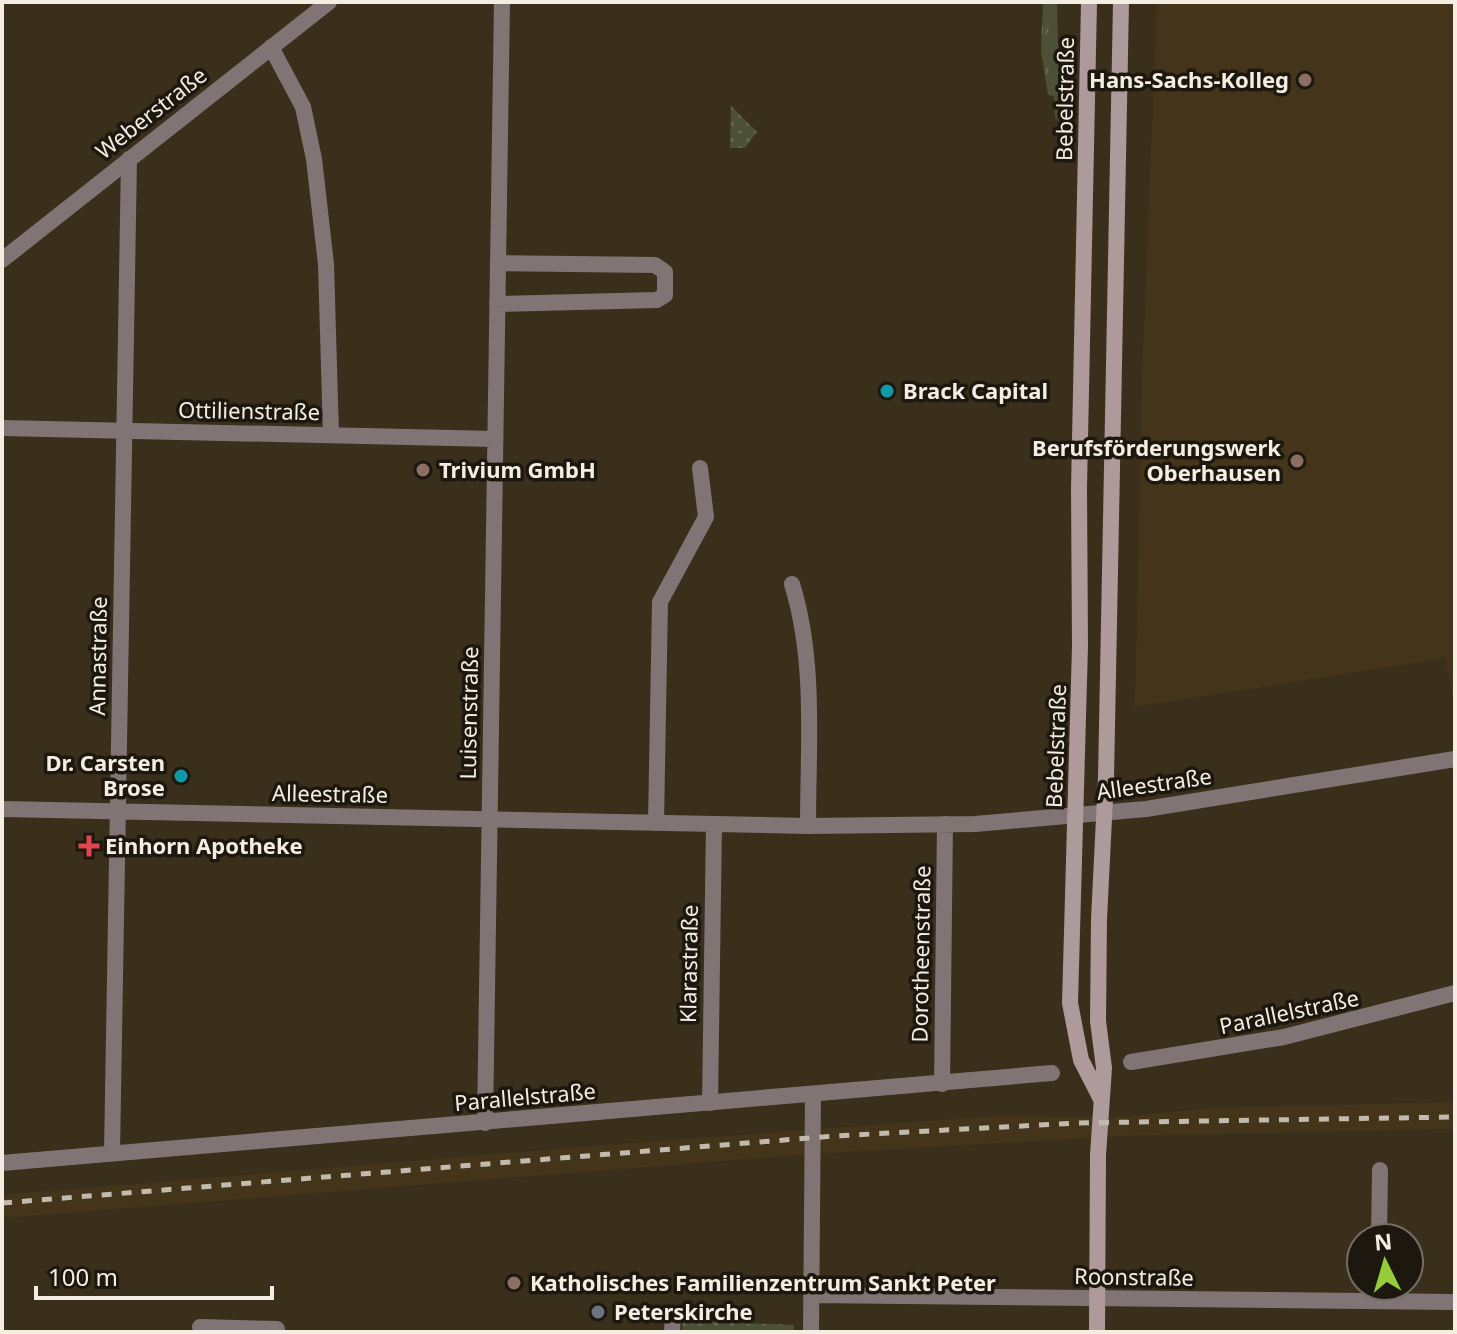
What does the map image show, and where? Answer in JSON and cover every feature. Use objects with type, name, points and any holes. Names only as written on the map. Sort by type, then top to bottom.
[{"type":"street","name":"Weberstraße","points":[[2,260],[329,2]]},
{"type":"street","name":"Luisenstraße","points":[[485,1123],[502,2]]},
{"type":"street","name":"Bebelstraße","points":[[1089,2],[1076,817],[1070,1003],[1081,1060],[1101,1099]]},
{"type":"street","name":"Bebelstraße","points":[[1097,1332],[1095,1298],[1104,1068],[1098,1021],[1099,919],[1104,814],[1121,2]]},
{"type":"street","points":[[271,47],[303,107],[314,159],[326,264],[331,435]]},
{"type":"street","name":"Annastraße","points":[[112,1153],[129,159]]},
{"type":"street","points":[[497,304],[657,300],[665,295],[667,283],[665,272],[655,265],[498,263]]},
{"type":"street","points":[[1082,388],[1111,391]]},
{"type":"street","name":"Ottilienstraße","points":[[2,428],[495,439]]},
{"type":"street","points":[[656,823],[660,602],[706,517],[700,468]]},
{"type":"street","points":[[792,584],[802,619],[806,668],[808,826]]},
{"type":"street","name":"Alleestraße","points":[[2,809],[808,826],[945,824],[1104,814],[1455,759]]},
{"type":"street","name":"Klarastraße","points":[[710,1103],[714,824]]},
{"type":"street","name":"Dorotheenstraße","points":[[942,1084],[945,824]]},
{"type":"street","name":"Parallelstraße","points":[[1131,1062],[1269,1040],[1455,993]]},
{"type":"street","name":"Parallelstraße","points":[[2,1163],[1052,1073]]},
{"type":"street","points":[[811,1332],[813,1095]]},
{"type":"street","points":[[1379,1222],[1380,1170]]},
{"type":"street","name":"Roonstraße","points":[[812,1295],[1095,1298],[1345,1294]]},
{"type":"street","name":"Roonstraße","points":[[1425,1299],[1455,1302]]},
{"type":"street","points":[[672,1332],[673,1313],[705,1314]]},
{"type":"street","points":[[200,1327],[277,1329]]},
{"type":"shaded area","name":"Berufsförderungswerk Oberhausen","points":[[1157,2],[1455,2],[1455,714],[1446,658],[1135,707],[1142,379]]},
{"type":"shaded area","points":[[1455,1102],[1455,1129],[1122,1136],[812,1154],[2,1218],[2,1195],[604,1145],[995,1116],[1121,1117],[1212,1108]]},
{"type":"green space","points":[[1043,2],[1057,2],[1060,122],[1055,117],[1054,96],[1048,95],[1041,51]]},
{"type":"green space","points":[[731,106],[757,132],[745,148],[730,148]]},
{"type":"green space","points":[[683,1321],[794,1325],[794,1332],[682,1332]]},
{"type":"railway","points":[[2,1203],[834,1136],[1078,1123],[1455,1117]]},
{"type":"place","name":"Hans-Sachs-Kolleg","points":[[1305,80]]},
{"type":"place","name":"Brack Capital","points":[[887,391]]},
{"type":"place","name":"Berufsförderungswerk Oberhausen","points":[[1297,461]]},
{"type":"place","name":"Trivium GmbH","points":[[423,470]]},
{"type":"place","name":"Dr. Carsten Brose","points":[[181,776]]},
{"type":"place","name":"Einhorn Apotheke","points":[[89,846]]},
{"type":"place","name":"Katholisches Familienzentrum Sankt Peter","points":[[514,1283]]},
{"type":"place","name":"Peterskirche","points":[[598,1312]]}]
